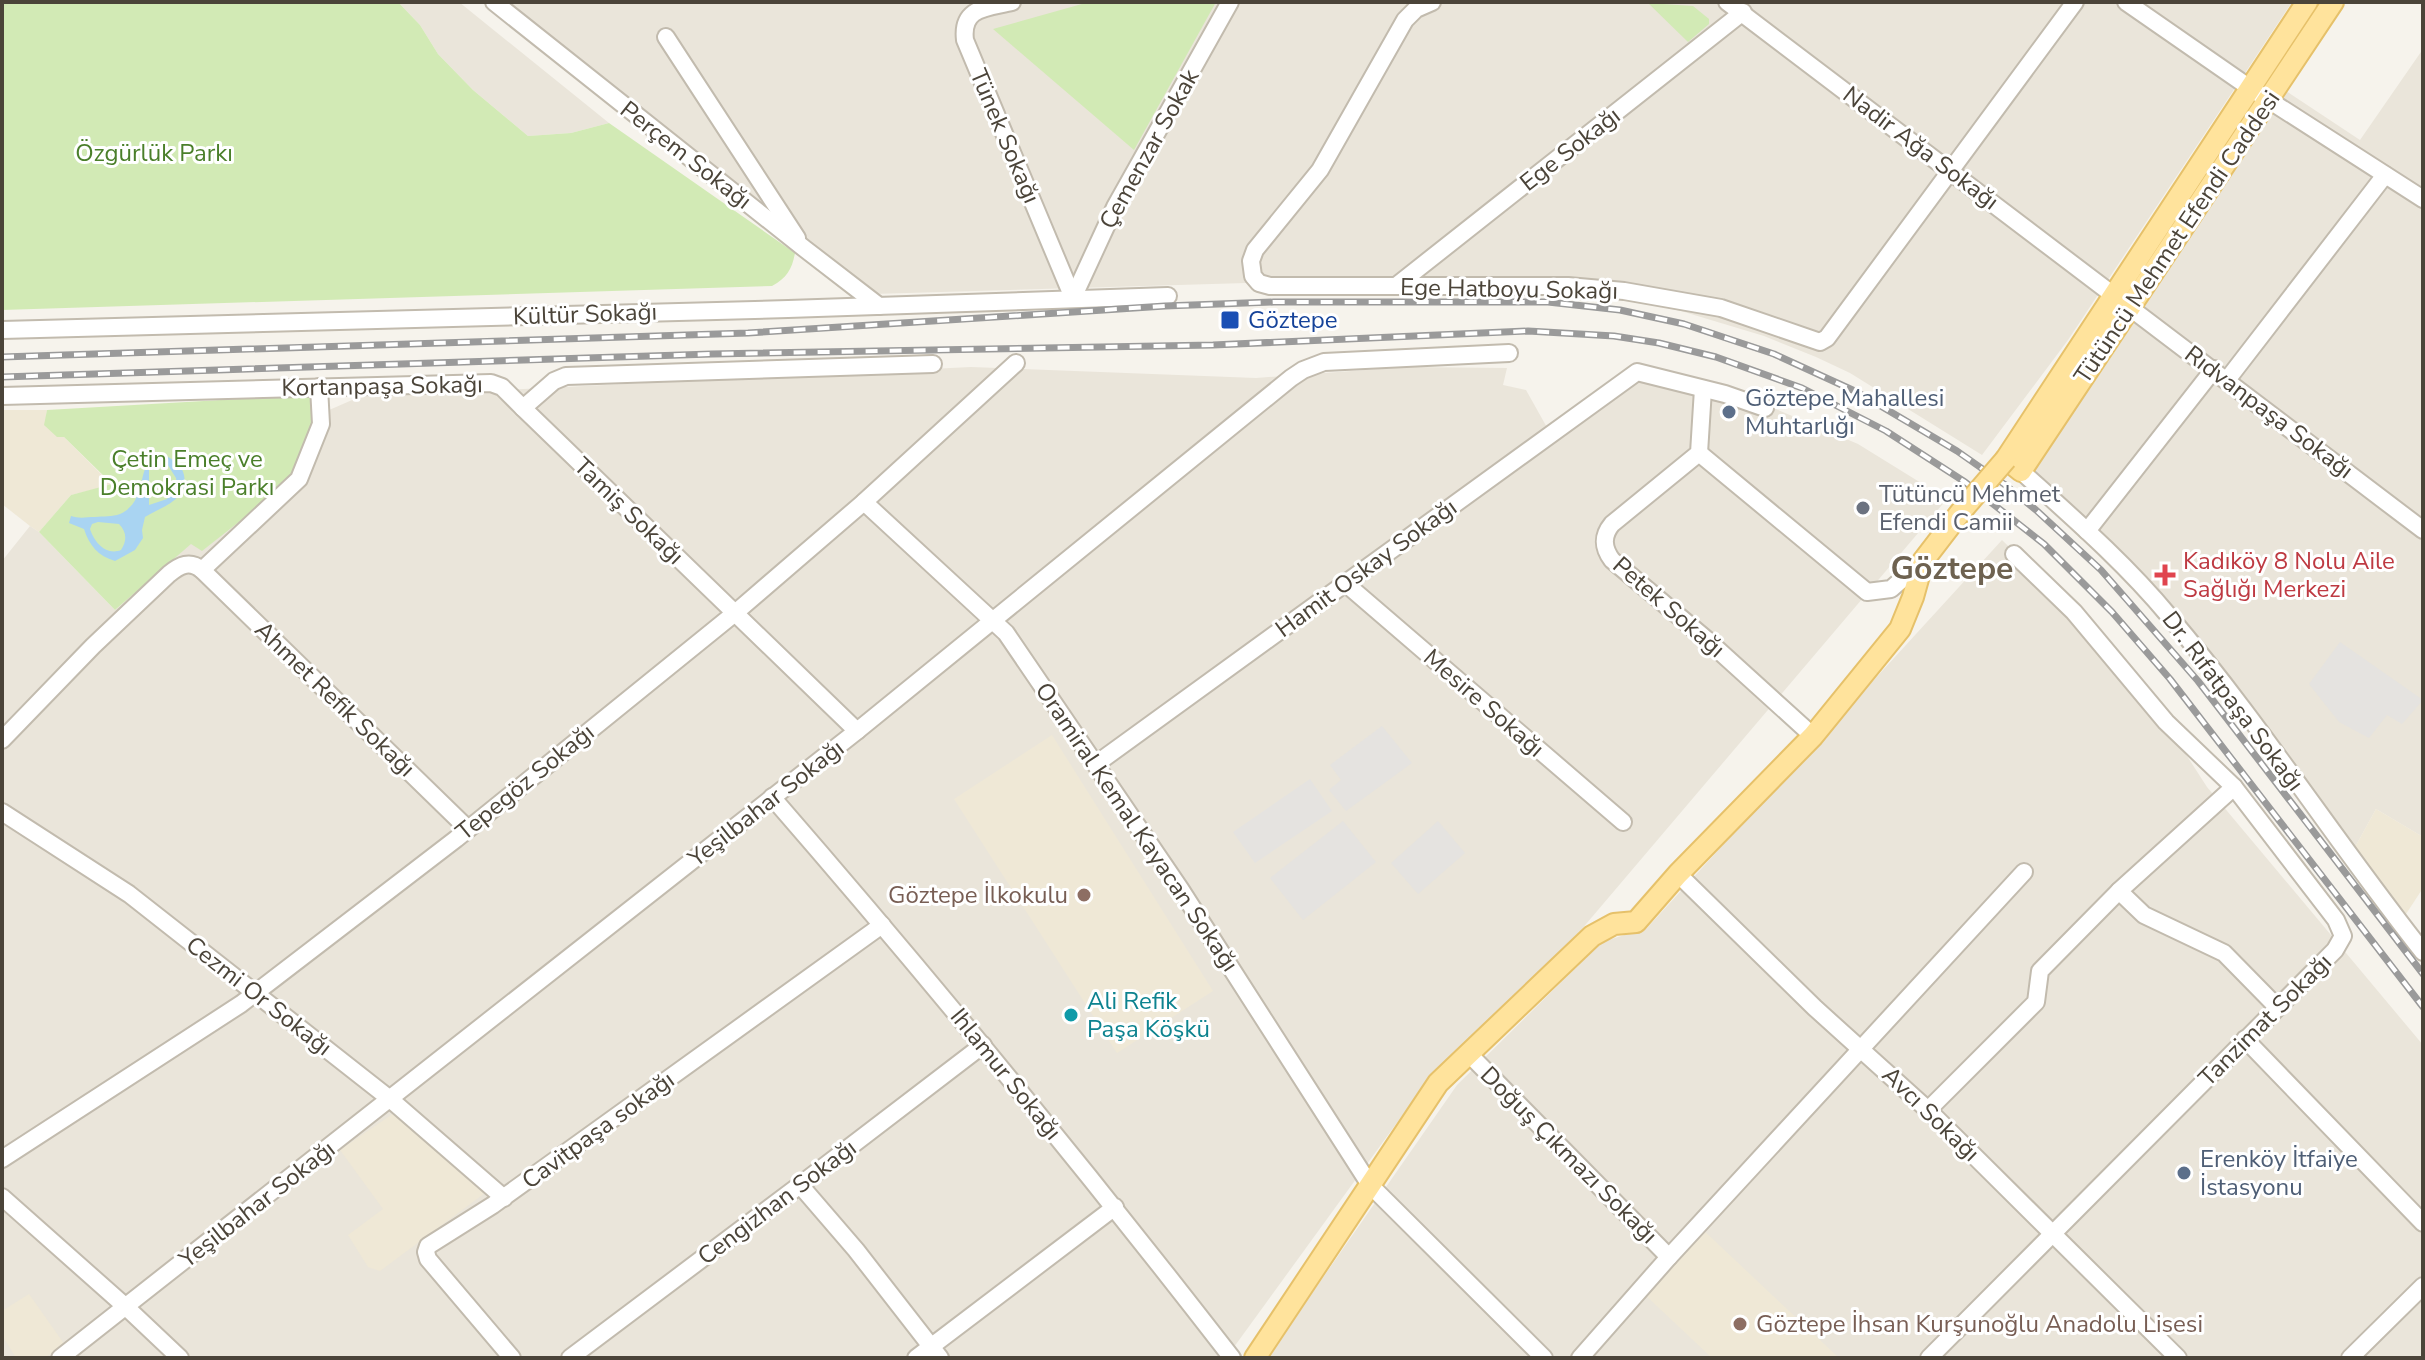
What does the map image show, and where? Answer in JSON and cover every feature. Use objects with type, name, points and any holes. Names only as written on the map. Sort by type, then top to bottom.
[{"type":"main road","name":"Tütüncü Mehmet Efendi Caddesi","points":[[2123,300],[2250,88],[2307,2]]},
{"type":"main road","name":"Tütüncü Mehmet Efendi Caddesi","points":[[1923,561],[1963,509],[2013,465],[2123,300],[2269,100],[2333,2]]},
{"type":"main road","points":[[1255,1358],[1438,1083],[1592,936],[1614,924],[1636,922],[1678,874],[1813,736],[1900,629],[1923,561]]},
{"type":"street","name":"Perçem Sokağı","points":[[494,2],[879,306]]},
{"type":"street","name":"Tünek Sokağı","points":[[1012,2],[971,15],[964,26],[965,40],[1073,298]]},
{"type":"street","name":"Çemenzar Sokak","points":[[1073,298],[1115,207],[1230,2]]},
{"type":"street","name":"Ege Hatboyu Sokağı","points":[[1432,2],[1416,9],[1405,20],[1320,170],[1255,250],[1251,261],[1255,280],[1270,286],[1568,286],[1624,291],[1721,308],[1822,342],[1951,170]]},
{"type":"street","name":"Nadir Ağa Sokağı","points":[[1727,2],[2123,300]]},
{"type":"street","points":[[1951,170],[2075,2]]},
{"type":"street","points":[[2126,2],[2250,88],[2423,199]]},
{"type":"street","name":"Ege Sokağı","points":[[1396,286],[1743,12]]},
{"type":"street","points":[[666,37],[805,249]]},
{"type":"street","points":[[2087,531],[2385,175]]},
{"type":"street","name":"Kültür Sokağı","points":[[2,330],[1168,296]]},
{"type":"street","name":"Rıdvanpaşa Sokağı","points":[[2123,300],[2423,530]]},
{"type":"street","name":"Yeşilbahar Sokağı","points":[[60,1358],[857,731],[1303,370],[1324,362],[1509,353]]},
{"type":"street","name":"Tepegöz Sokağı","points":[[2,1159],[256,993],[468,829],[735,613],[864,502],[1016,363]]},
{"type":"street","points":[[523,408],[554,381],[566,376],[933,364]]},
{"type":"street","name":"Hamit Oskay Sokağı","points":[[1096,764],[1637,372],[1703,389]]},
{"type":"street","name":"Kortanpaşa Sokağı","points":[[2,396],[493,383],[502,387],[523,408]]},
{"type":"street","points":[[2,740],[93,646],[169,574],[179,566],[188,564],[202,570],[299,479],[321,424],[319,387]]},
{"type":"street","points":[[1765,408],[1703,389],[1699,453],[1867,592],[1891,589],[1923,561]]},
{"type":"street","name":"Tamiş Sokağı","points":[[523,408],[857,731]]},
{"type":"street","name":"Petek Sokağı","points":[[1699,453],[1610,526],[1605,538],[1606,551],[1813,736]]},
{"type":"street","name":"Dr. Rıfatpaşa Sokağı","points":[[2013,465],[2087,531],[2154,598],[2190,641],[2423,952]]},
{"type":"street","name":"Oramiral Kemal Kayacan Sokağı","points":[[864,502],[993,621],[1014,645],[1262,1013],[1370,1185],[1544,1358]]},
{"type":"street","name":"Tanzimat Sokağı","points":[[1929,1358],[2342,939],[2342,931],[2336,920],[2234,787],[2166,722],[2074,612],[2014,554]]},
{"type":"street","name":"Ahmet Refik Sokağı","points":[[202,570],[468,829]]},
{"type":"street","name":"Mesire Sokağı","points":[[1345,583],[1623,822]]},
{"type":"street","points":[[1928,1110],[2036,1002],[2040,971],[2119,891],[2234,787]]},
{"type":"street","name":"Ihlamur Sokağı","points":[[772,797],[983,1045],[1115,1207],[1232,1358]]},
{"type":"street","name":"Cezmi Or Sokağı","points":[[2,812],[112,882],[390,1099],[504,1198]]},
{"type":"street","points":[[1580,1358],[1669,1257],[2024,872]]},
{"type":"street","name":"Avcı Sokağı","points":[[1678,874],[1815,1008],[1928,1110],[2178,1358]]},
{"type":"street","points":[[2119,891],[2144,915],[2224,953],[2277,1007]]},
{"type":"street","name":"Cavitpaşa sokağı","points":[[512,1358],[426,1255],[430,1244],[504,1198],[882,925]]},
{"type":"street","points":[[2245,1039],[2423,1223]]},
{"type":"street","name":"Cengizhan Sokağı","points":[[570,1358],[983,1045]]},
{"type":"street","name":"Doğuş Çıkmazı Sokağı","points":[[1468,1053],[1669,1257]]},
{"type":"street","points":[[800,1185],[936,1352]]},
{"type":"street","points":[[2,1197],[180,1358]]},
{"type":"street","points":[[916,1358],[936,1352],[1115,1207]]},
{"type":"street","points":[[2350,1358],[2423,1286]]},
{"type":"shaded area","points":[[398,2],[459,2],[609,123],[571,133],[528,136],[473,90],[438,54],[420,25]]},
{"type":"shaded area","points":[[502,2],[2292,2],[2068,340],[1982,455],[1850,373],[1816,357],[1764,336],[1681,311],[1612,296],[1278,282],[873,294]]},
{"type":"shaded area","points":[[2423,49],[2423,837],[2376,809],[2354,849],[2213,657],[2163,603],[2029,473],[2286,91],[2360,140]]},
{"type":"shaded area","points":[[971,367],[1256,378],[1406,367],[1507,368],[1503,385],[1526,390],[1549,431],[1644,369],[1724,387],[1858,444],[1947,499],[1581,930],[1428,1080],[1226,1358],[2,1358],[2,561],[30,526],[115,610],[191,543],[320,414],[359,397]]},
{"type":"shaded area","points":[[2,410],[47,410],[45,425],[63,436],[112,485],[71,495],[39,532],[30,526],[2,504]]},
{"type":"shaded area","points":[[2002,540],[2127,663],[2207,787],[2423,1045],[2423,1358],[1267,1358],[1457,1085],[1602,942],[1647,928]]},
{"type":"shaded area","points":[[2340,642],[2423,700],[2402,724],[2387,715],[2369,738],[2339,722],[2309,684]]},
{"type":"shaded area","points":[[1382,726],[1412,763],[1346,811],[1329,790],[1341,780],[1330,765]]},
{"type":"shaded area","name":"Göztepe İlkokulu","points":[[1052,735],[1213,991],[1117,1053],[954,799]]},
{"type":"shaded area","points":[[1310,779],[1332,811],[1255,863],[1233,832]]},
{"type":"shaded area","points":[[2376,809],[2423,837],[2423,888],[2406,914],[2354,849]]},
{"type":"shaded area","points":[[1343,821],[1376,862],[1303,920],[1270,878]]},
{"type":"shaded area","points":[[1438,821],[1465,853],[1418,894],[1391,863]]},
{"type":"shaded area","points":[[394,1113],[485,1193],[380,1271],[368,1267],[348,1235],[383,1209],[340,1150]]},
{"type":"shaded area","name":"Göztepe İhsan Kurşunoğlu Anadolu Lisesi","points":[[1700,1227],[1839,1358],[1712,1358],[1641,1291]]},
{"type":"shaded area","points":[[29,1294],[65,1345],[44,1358],[16,1358],[2,1335],[2,1311]]},
{"type":"green space","name":"Özgürlük Parkı","points":[[2,2],[398,2],[420,25],[438,54],[473,90],[528,136],[571,133],[609,123],[795,253],[792,264],[782,280],[772,286],[2,310]]},
{"type":"green space","points":[[1089,2],[1216,2],[1134,150],[993,29]]},
{"type":"green space","points":[[1648,3],[1693,6],[1709,19],[1709,24],[1688,42]]},
{"type":"green space","name":"Çetin Emeç ve Demokrasi Parkı","points":[[310,395],[320,414],[292,480],[202,551],[191,544],[115,610],[39,532],[71,495],[112,484],[64,437],[57,437],[44,425],[47,410]]},
{"type":"water","points":[[166,456],[180,466],[184,475],[182,491],[172,502],[145,517],[143,538],[135,550],[115,561],[109,559],[95,549],[84,529],[69,523],[71,516],[83,518],[120,514],[136,498],[145,470],[155,458]],"holes":[[[155,459],[166,462],[176,478],[177,487],[167,499],[149,505],[149,470]],[[98,522],[122,527],[125,537],[121,550],[110,551],[94,539],[90,529],[92,524]]]},
{"type":"railway","points":[[2,357],[748,333],[1165,306],[1274,302],[1548,302],[1620,310],[1684,324],[1774,354],[1857,392],[1957,451],[2036,510],[2101,570],[2198,681],[2423,974]]},
{"type":"railway","points":[[2,377],[712,354],[1213,345],[1528,331],[1614,336],[1716,357],[1802,388],[1886,431],[1965,482],[2044,544],[2112,612],[2170,679],[2423,1007]]},
{"type":"place","name":"Göztepe","points":[[1230,320]]},
{"type":"place","name":"Göztepe Mahallesi Muhtarlığı","points":[[1729,412]]},
{"type":"place","name":"Tütüncü Mehmet Efendi Camii","points":[[1863,508]]},
{"type":"place","name":"Kadıköy 8 Nolu Aile Sağlığı Merkezi","points":[[2165,575]]},
{"type":"place","name":"Göztepe İlkokulu","points":[[1084,895]]},
{"type":"place","name":"Ali Refik Paşa Köşkü","points":[[1071,1015]]},
{"type":"place","name":"Erenköy İtfaiye İstasyonu","points":[[2184,1173]]},
{"type":"place","name":"Göztepe İhsan Kurşunoğlu Anadolu Lisesi","points":[[1740,1324]]},
{"type":"district","name":"Göztepe","points":[[1952,568]]}]
